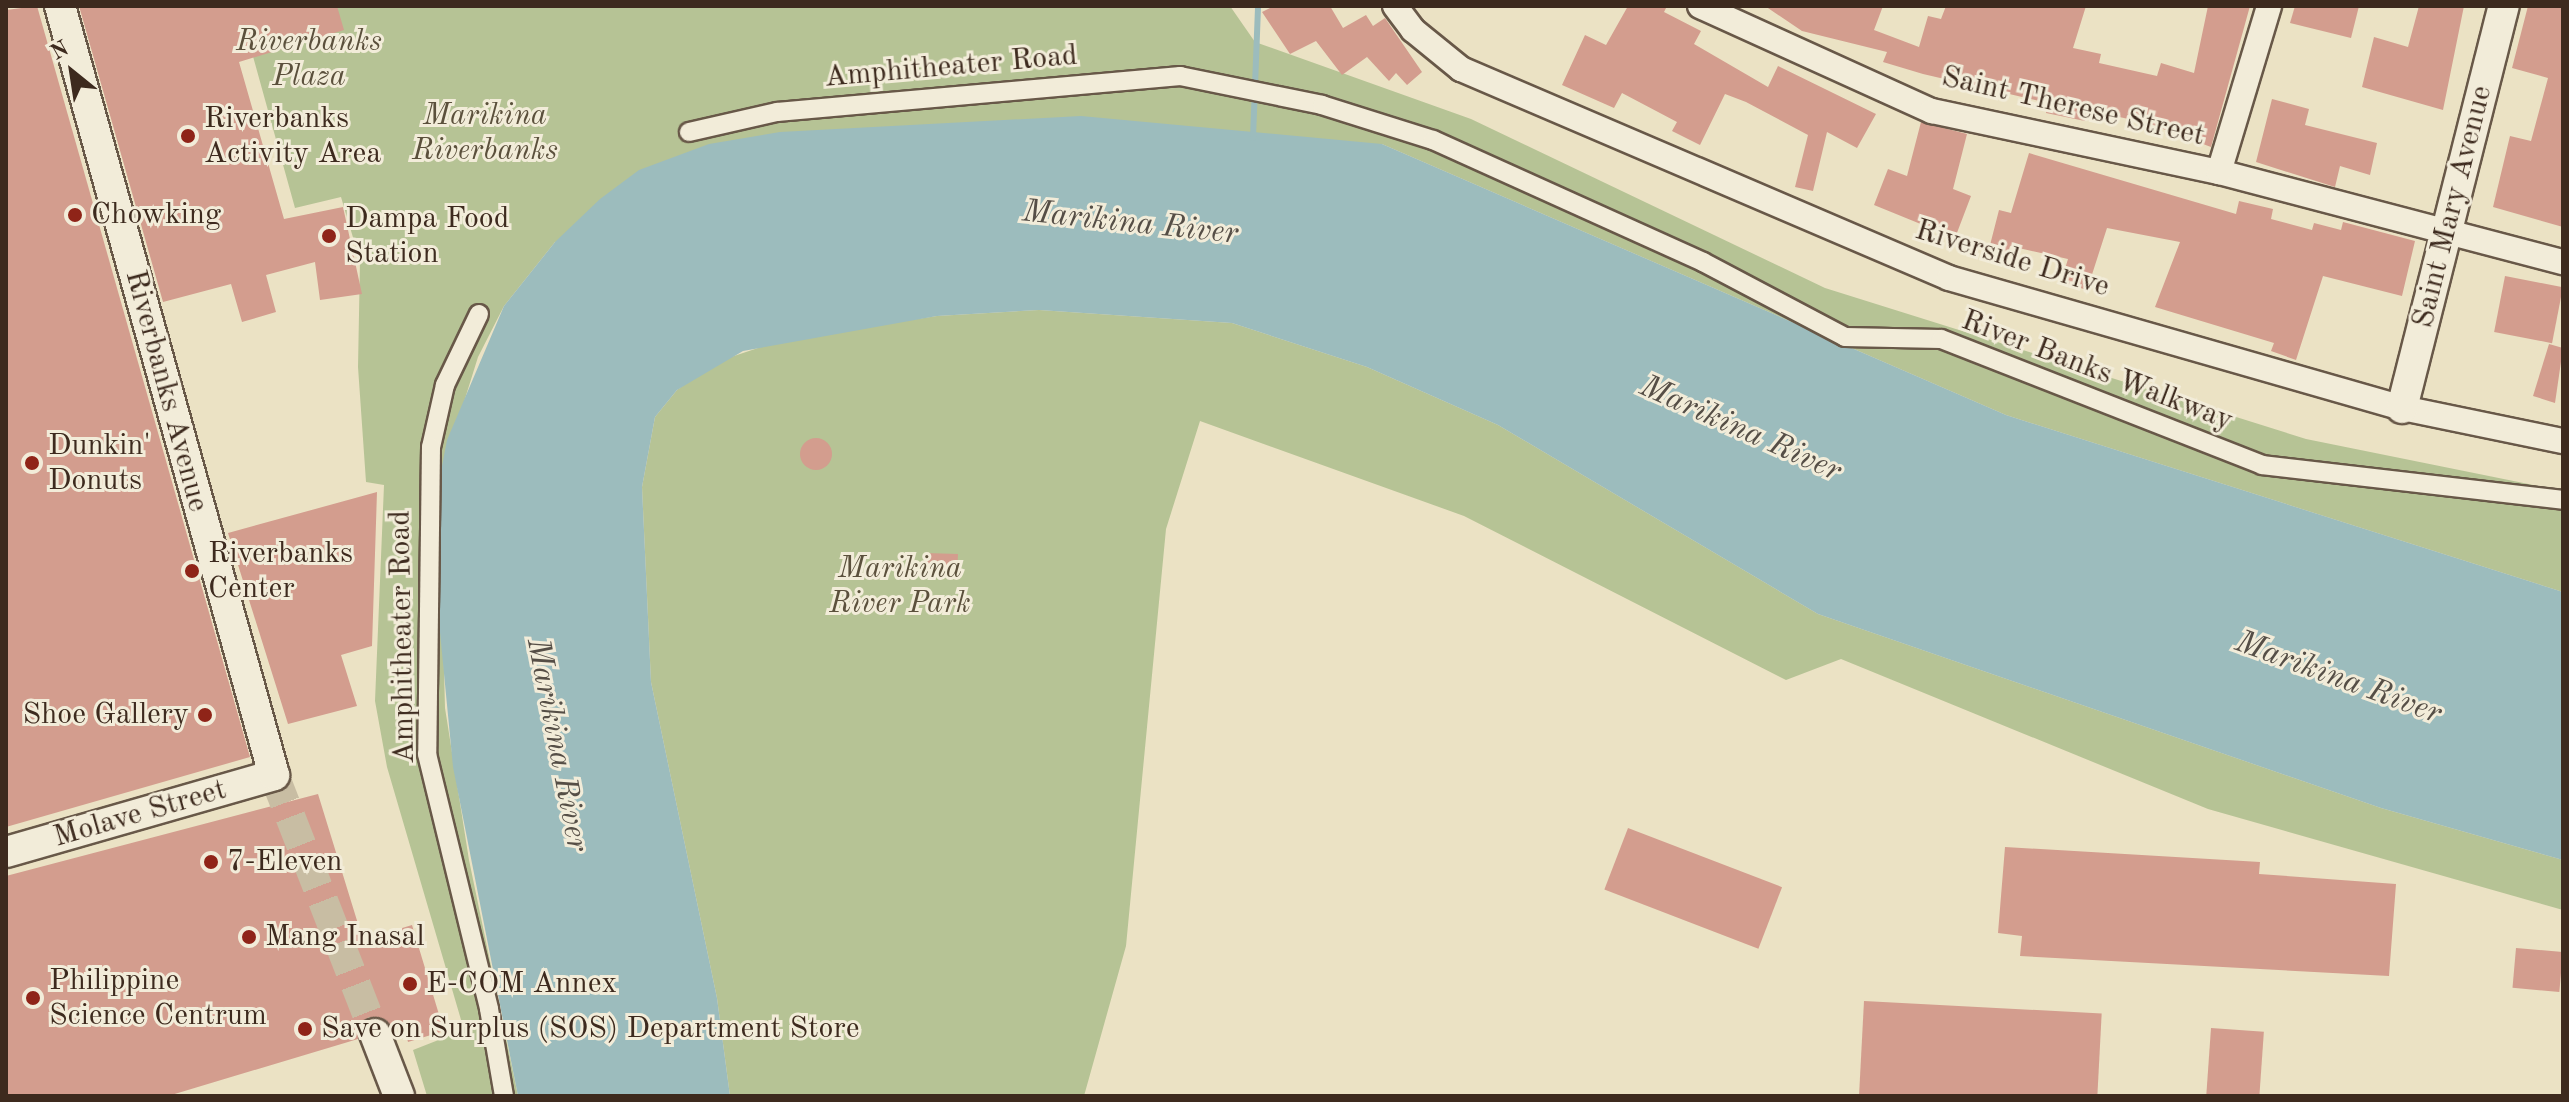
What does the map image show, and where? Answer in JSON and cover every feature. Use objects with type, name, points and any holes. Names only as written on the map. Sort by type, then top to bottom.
[{"type":"street","name":"Riverbanks Avenue","points":[[60,6],[274,775]]},
{"type":"street","name":"Riverside Drive","points":[[1395,6],[1413,30],[1461,69],[1949,278],[2402,408],[2563,441]]},
{"type":"street","name":"Saint Therese Street","points":[[1700,6],[1932,111],[2219,172],[2445,234],[2563,262]]},
{"type":"street","points":[[2219,172],[2269,6]]},
{"type":"street","name":"Saint Mary Avenue","points":[[2402,408],[2504,6]]},
{"type":"street","name":"Amphitheater Road","points":[[689,132],[777,112],[1011,87],[1180,76],[1219,89],[1322,105]]},
{"type":"street","name":"River Banks Walkway","points":[[1322,105],[1433,140],[1703,262],[1845,337],[1941,339],[2262,465],[2563,500]]},
{"type":"street","name":"Amphitheater Road","points":[[479,314],[445,385],[431,447],[424,636],[427,754],[489,1009],[504,1096]]},
{"type":"street","name":"Molave Street","points":[[6,852],[274,775]]},
{"type":"street","points":[[375,1034],[399,1096]]},
{"type":"green space","name":"Marikina Riverbanks","points":[[239,6],[1230,6],[1255,42],[1471,119],[1825,288],[2306,439],[2563,491],[2563,592],[2006,415],[1382,144],[555,242],[504,306],[478,357],[439,482],[445,708],[469,860],[518,1096],[427,1096],[413,1050],[464,1030],[387,767],[375,701],[384,485],[366,482],[358,367],[360,261],[341,197],[295,208]]},
{"type":"green space","name":"Marikina River Park","points":[[1039,310],[1232,323],[1367,367],[1498,425],[1818,614],[2381,808],[2563,860],[2563,910],[2208,809],[1841,659],[1786,680],[1464,516],[1200,421],[1166,529],[1126,946],[1084,1096],[730,1096],[717,998],[651,682],[642,487],[655,417],[677,390],[716,362],[785,339],[937,316]]},
{"type":"water","name":"Marikina River","points":[[1081,116],[1382,144],[2006,415],[2563,592],[2563,860],[2381,808],[1818,614],[1498,425],[1367,367],[1232,323],[1039,310],[937,316],[743,351],[677,390],[655,417],[642,487],[651,682],[717,998],[730,1096],[518,1096],[453,767],[437,601],[439,482],[447,440],[504,306],[555,242],[600,199],[639,170],[709,144],[780,132]]},
{"type":"building","name":"Riverbanks Center","points":[[37,6],[250,757],[6,827],[6,10]]},
{"type":"building","name":"Riverbanks Activity Area","points":[[79,6],[337,6],[344,30],[239,62],[284,219],[343,207],[362,294],[320,300],[315,262],[266,275],[276,312],[242,322],[231,284],[163,302]]},
{"type":"building","points":[[1274,6],[1330,6],[1343,28],[1366,15],[1373,26],[1385,18],[1422,72],[1407,85],[1396,73],[1389,81],[1367,57],[1342,75],[1316,41],[1290,54],[1262,12]]},
{"type":"building","points":[[1628,6],[1667,6],[1664,12],[1701,31],[1694,44],[1768,87],[1778,66],[1876,114],[1857,148],[1827,132],[1813,191],[1795,187],[1808,135],[1746,102],[1725,94],[1700,145],[1672,131],[1677,122],[1622,93],[1614,108],[1562,85],[1585,35],[1606,45]]},
{"type":"building","points":[[1765,6],[1883,6],[1874,30],[1919,47],[1928,16],[1941,19],[1946,6],[2086,6],[2073,48],[2101,54],[2099,63],[2157,76],[2161,63],[2194,73],[2208,6],[2250,6],[2211,147],[2147,123],[2087,110],[2085,121],[2046,113],[2048,103],[1883,62],[1887,52],[1802,31]]},
{"type":"building","points":[[2295,6],[2359,6],[2351,38],[2290,23]]},
{"type":"building","points":[[2419,6],[2464,6],[2443,110],[2362,87],[2374,37],[2408,47]]},
{"type":"building","points":[[2528,6],[2563,6],[2563,227],[2493,207],[2510,136],[2531,141],[2548,78],[2512,68]]},
{"type":"building","points":[[2272,99],[2309,109],[2305,125],[2377,143],[2370,175],[2340,166],[2335,187],[2256,162]]},
{"type":"building","points":[[1921,122],[1967,134],[1953,189],[1971,196],[1955,238],[1874,205],[1888,169],[1907,176]]},
{"type":"building","points":[[2029,153],[2236,214],[2239,201],[2273,209],[2271,219],[2312,230],[2314,223],[2341,230],[2343,222],[2415,241],[2402,296],[2323,276],[2296,360],[2271,351],[2274,343],[2155,307],[2180,242],[2107,228],[2087,290],[2061,282],[2068,259],[2010,246],[2008,254],[1989,249],[1999,210],[2011,213]]},
{"type":"building","points":[[2505,276],[2563,287],[2552,343],[2494,332]]},
{"type":"building","points":[[2549,344],[2563,348],[2555,403],[2533,396]]},
{"type":"building","points":[[816,438],[827,443],[832,454],[827,465],[816,470],[805,465],[800,454],[805,443]]},
{"type":"building","points":[[377,492],[372,646],[341,655],[357,706],[288,724],[228,533]]},
{"type":"building","points":[[926,553],[958,554],[957,573],[925,572]]},
{"type":"building","points":[[318,794],[363,940],[412,925],[444,1031],[408,1042],[404,1026],[392,1029],[386,1020],[369,1017],[361,1023],[358,1039],[168,1096],[6,1096],[6,876]]},
{"type":"building","points":[[1628,828],[1782,887],[1758,949],[1604,890]]},
{"type":"building","points":[[2005,847],[2260,862],[2259,874],[2396,884],[2389,976],[2020,956],[2022,936],[1998,933]]},
{"type":"building","points":[[2516,948],[2563,952],[2559,992],[2513,988]]},
{"type":"building","points":[[1864,1001],[2102,1013],[2097,1096],[1859,1096]]},
{"type":"building","points":[[2211,1028],[2264,1032],[2259,1096],[2206,1096]]},
{"type":"waterway","points":[[1253,138],[1258,6]]},
{"type":"tunnel","points":[[274,775],[375,1034]]},
{"type":"place","name":"Riverbanks Activity Area","points":[[188,136]]},
{"type":"place","name":"Chowking","points":[[75,215]]},
{"type":"place","name":"Dampa Food Station","points":[[329,236]]},
{"type":"place","name":"Dunkin' Donuts","points":[[32,463]]},
{"type":"place","name":"Riverbanks Center","points":[[192,571]]},
{"type":"place","name":"Shoe Gallery","points":[[205,715]]},
{"type":"place","name":"7-Eleven","points":[[211,862]]},
{"type":"place","name":"Mang Inasal","points":[[249,937]]},
{"type":"place","name":"E-COM Annex","points":[[410,984]]},
{"type":"place","name":"Philippine Science Centrum","points":[[33,998]]},
{"type":"place","name":"Save on Surplus (SOS) Department Store","points":[[305,1029]]},
{"type":"park label","name":"Riverbanks Plaza","points":[[309,59]]}]
